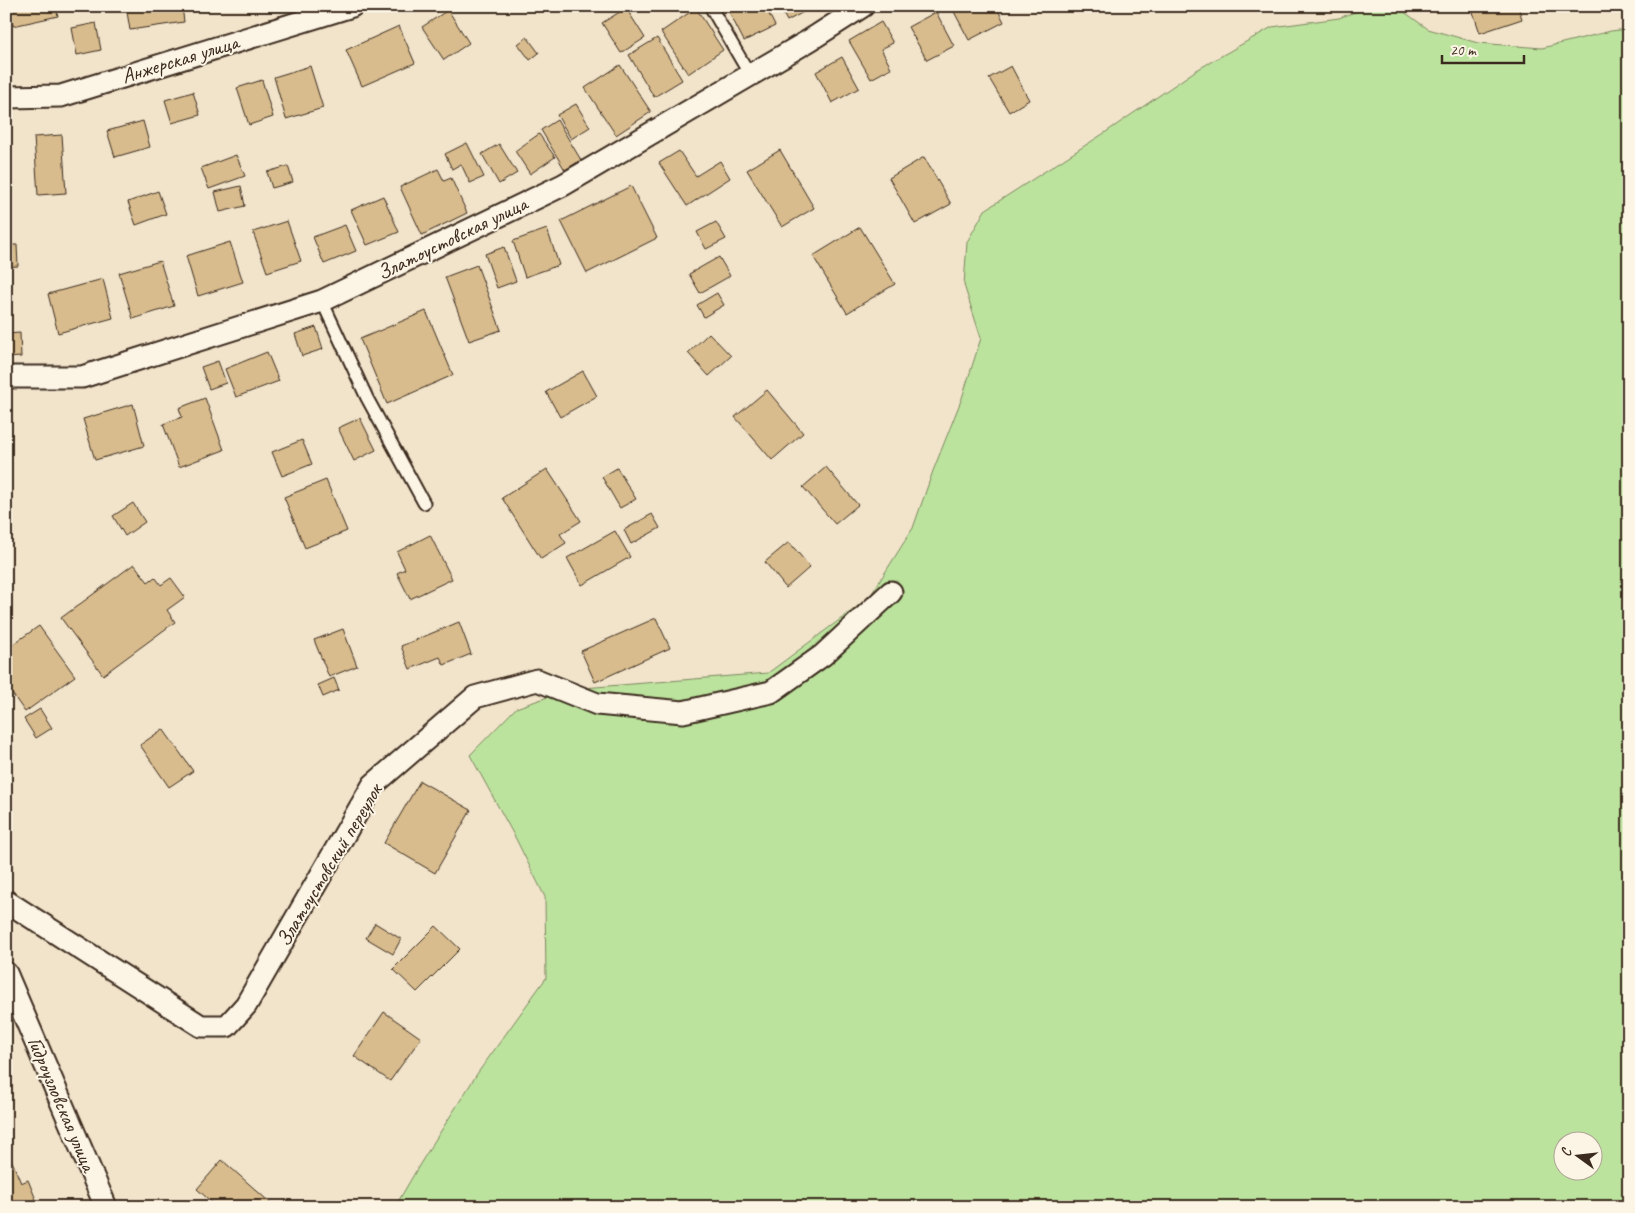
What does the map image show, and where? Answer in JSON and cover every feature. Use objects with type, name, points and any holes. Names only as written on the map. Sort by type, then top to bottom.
[{"type":"street","name":"Анжерская улица","points":[[6,97],[61,96],[352,6]]},
{"type":"street","name":"Златоустовская улица","points":[[6,377],[82,377],[322,301],[564,185],[863,6]]},
{"type":"street","name":"Златоустовский переулок","points":[[6,901],[202,1026],[227,1026],[246,1005],[373,785],[475,697],[537,680],[597,704],[682,712],[771,692],[823,655],[891,592]]},
{"type":"street","name":"Гидроузловская улица","points":[[6,973],[106,1207]]},
{"type":"lane","points":[[710,6],[750,75]]},
{"type":"lane","points":[[322,301],[367,398],[424,503]]},
{"type":"green space","points":[[1370,6],[1396,6],[1428,29],[1478,43],[1542,48],[1611,31],[1629,29],[1629,1207],[395,1207],[477,1074],[546,978],[545,897],[470,755],[516,708],[571,689],[768,673],[869,598],[913,528],[962,398],[981,338],[964,285],[967,242],[985,210],[1106,132],[1195,71],[1272,27],[1339,18]]},
{"type":"building","points":[[9,6],[56,6],[58,16],[13,26]]},
{"type":"building","points":[[126,6],[182,6],[184,22],[130,30]]},
{"type":"building","points":[[726,6],[765,6],[775,26],[744,41]]},
{"type":"building","points":[[779,6],[810,6],[811,8],[787,21]]},
{"type":"building","points":[[951,6],[996,6],[1004,22],[969,40]]},
{"type":"building","points":[[1471,6],[1518,6],[1522,19],[1480,33]]},
{"type":"building","points":[[626,8],[645,38],[621,53],[602,23]]},
{"type":"building","points":[[696,8],[723,50],[688,74],[661,32]]},
{"type":"building","points":[[448,10],[469,43],[444,60],[422,27]]},
{"type":"building","points":[[936,12],[954,46],[927,60],[908,27]]},
{"type":"building","points":[[881,22],[893,43],[881,49],[891,68],[871,79],[849,41]]},
{"type":"building","points":[[96,23],[101,50],[77,55],[72,28]]},
{"type":"building","points":[[399,26],[415,63],[362,86],[346,50]]},
{"type":"building","points":[[527,37],[539,53],[530,60],[518,44]]},
{"type":"building","points":[[657,38],[682,80],[654,97],[629,55]]},
{"type":"building","points":[[842,57],[859,88],[832,103],[816,72]]},
{"type":"building","points":[[620,65],[651,112],[616,135],[585,88]]},
{"type":"building","points":[[310,66],[323,108],[286,119],[274,77]]},
{"type":"building","points":[[1011,66],[1029,100],[1009,112],[989,78]]},
{"type":"building","points":[[262,80],[273,117],[249,125],[237,88]]},
{"type":"building","points":[[193,92],[200,115],[172,123],[165,100]]},
{"type":"building","points":[[576,104],[590,127],[571,139],[557,115]]},
{"type":"building","points":[[557,120],[581,160],[565,170],[541,130]]},
{"type":"building","points":[[143,121],[150,147],[115,157],[107,131]]},
{"type":"building","points":[[539,134],[555,157],[530,174],[515,151]]},
{"type":"building","points":[[62,135],[66,193],[38,195],[34,137]]},
{"type":"building","points":[[467,143],[484,177],[470,183],[461,164],[452,169],[445,154]]},
{"type":"building","points":[[499,144],[517,173],[499,184],[482,154]]},
{"type":"building","points":[[780,150],[814,208],[782,227],[747,170]]},
{"type":"building","points":[[679,151],[696,176],[720,161],[730,178],[687,206],[659,163]]},
{"type":"building","points":[[236,155],[245,176],[209,189],[201,168]]},
{"type":"building","points":[[924,157],[951,204],[915,224],[889,178]]},
{"type":"building","points":[[288,166],[293,182],[272,188],[267,172]]},
{"type":"building","points":[[438,169],[444,181],[451,178],[467,213],[422,235],[400,187]]},
{"type":"building","points":[[241,186],[245,206],[220,212],[215,192]]},
{"type":"building","points":[[631,186],[657,238],[587,273],[561,221]]},
{"type":"building","points":[[158,191],[166,214],[136,225],[128,202]]},
{"type":"building","points":[[383,196],[399,232],[367,245],[351,210]]},
{"type":"building","points":[[287,221],[301,261],[267,272],[253,232]]},
{"type":"building","points":[[716,222],[726,239],[706,249],[697,232]]},
{"type":"building","points":[[345,225],[356,251],[324,264],[313,237]]},
{"type":"building","points":[[860,227],[895,284],[847,313],[813,256]]},
{"type":"building","points":[[547,229],[559,265],[525,277],[513,241]]},
{"type":"building","points":[[230,242],[243,282],[198,296],[186,256]]},
{"type":"building","points":[[6,245],[17,245],[18,266],[6,267]]},
{"type":"building","points":[[504,247],[516,281],[497,288],[485,254]]},
{"type":"building","points":[[719,257],[730,276],[700,293],[689,274]]},
{"type":"building","points":[[160,261],[174,306],[133,319],[119,273]]},
{"type":"building","points":[[477,265],[501,330],[469,341],[445,277]]},
{"type":"building","points":[[103,279],[113,318],[58,333],[48,294]]},
{"type":"building","points":[[717,293],[724,305],[704,317],[697,305]]},
{"type":"building","points":[[426,311],[453,375],[387,404],[360,339]]},
{"type":"building","points":[[316,327],[323,349],[302,356],[295,334]]},
{"type":"building","points":[[20,333],[21,357],[6,358],[6,334]]},
{"type":"building","points":[[709,333],[731,356],[709,376],[688,353]]},
{"type":"building","points":[[267,352],[279,381],[236,397],[225,369]]},
{"type":"building","points":[[218,361],[226,383],[209,389],[201,367]]},
{"type":"building","points":[[583,371],[597,396],[560,417],[546,392]]},
{"type":"building","points":[[767,390],[803,433],[772,460],[735,417]]},
{"type":"building","points":[[205,398],[224,450],[179,467],[163,424],[182,417],[179,408]]},
{"type":"building","points":[[133,404],[144,446],[95,460],[83,419]]},
{"type":"building","points":[[360,418],[376,450],[354,461],[338,428]]},
{"type":"building","points":[[302,440],[312,464],[282,476],[272,452]]},
{"type":"building","points":[[826,467],[858,505],[835,524],[803,487]]},
{"type":"building","points":[[617,468],[636,499],[620,508],[602,477]]},
{"type":"building","points":[[547,469],[581,521],[560,534],[566,543],[541,559],[502,498]]},
{"type":"building","points":[[326,480],[347,531],[305,548],[284,497]]},
{"type":"building","points":[[133,503],[145,522],[125,536],[113,516]]},
{"type":"building","points":[[652,514],[660,528],[631,544],[624,530]]},
{"type":"building","points":[[615,531],[630,557],[582,585],[567,558]]},
{"type":"building","points":[[430,535],[452,579],[410,599],[397,573],[405,569],[397,552]]},
{"type":"building","points":[[789,542],[810,567],[786,588],[765,562]]},
{"type":"building","points":[[134,564],[148,582],[155,577],[161,585],[171,578],[185,597],[167,610],[175,622],[103,675],[61,618]]},
{"type":"building","points":[[656,618],[670,648],[595,682],[581,651]]},
{"type":"building","points":[[459,622],[471,654],[444,665],[440,657],[410,669],[401,646]]},
{"type":"building","points":[[39,626],[75,676],[25,712],[6,685],[6,649]]},
{"type":"building","points":[[343,629],[357,666],[329,677],[314,640]]},
{"type":"building","points":[[334,678],[339,690],[323,697],[318,685]]},
{"type":"building","points":[[40,709],[52,728],[36,738],[24,719]]},
{"type":"building","points":[[163,729],[193,771],[169,787],[140,745]]},
{"type":"building","points":[[420,781],[471,810],[435,873],[384,843]]},
{"type":"building","points":[[375,923],[401,939],[393,954],[366,938]]},
{"type":"building","points":[[436,926],[460,949],[417,992],[393,969]]},
{"type":"building","points":[[384,1012],[421,1038],[390,1081],[354,1056]]},
{"type":"building","points":[[9,1154],[21,1183],[28,1180],[39,1207],[6,1207],[6,1156]]},
{"type":"building","points":[[222,1160],[275,1207],[217,1207],[197,1189]]}]
